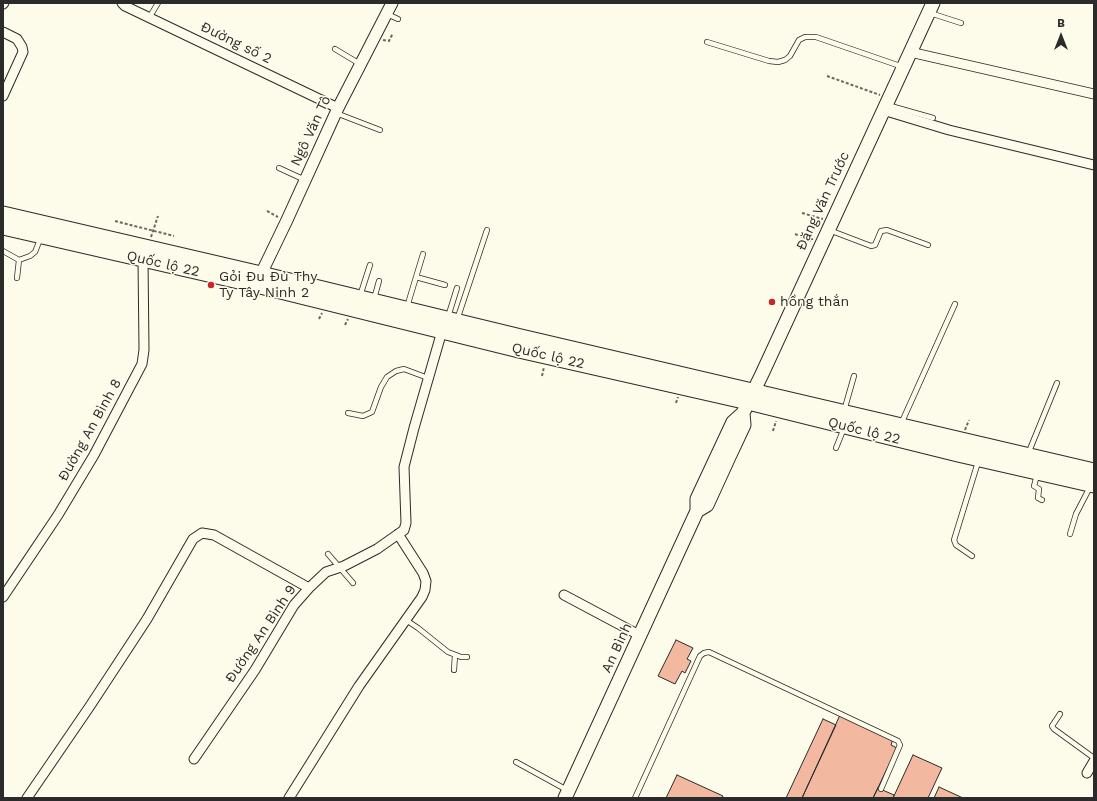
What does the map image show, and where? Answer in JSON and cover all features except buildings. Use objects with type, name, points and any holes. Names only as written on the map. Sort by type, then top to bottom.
[{"type":"highway","name":"Quốc lộ 22","points":[[3,214],[256,285],[449,324]]},
{"type":"highway","name":"Quốc lộ 22","points":[[3,227],[42,236],[261,274],[406,309],[520,350],[748,402],[844,419],[901,426],[1027,456],[1093,480]]},
{"type":"highway","name":"Quốc lộ 22","points":[[844,419],[979,458],[1038,472],[1093,480]]},
{"type":"main road","name":"Đặng Văn Trước","points":[[748,402],[930,8]]},
{"type":"main road","name":"An Bình","points":[[567,794],[641,636],[697,511],[707,505],[732,451],[744,425],[748,402]]},
{"type":"street","name":"Đường số 2","points":[[122,3],[149,18],[337,110]]},
{"type":"street","name":"Ngô Văn Tô","points":[[261,274],[337,110],[392,3]]},
{"type":"street","points":[[3,32],[17,39],[23,52],[3,96]]},
{"type":"street","points":[[910,52],[1094,94]]},
{"type":"street","points":[[886,104],[949,130],[1094,165]]},
{"type":"street","name":"Đường An Bình 8","points":[[3,597],[70,495],[94,455],[142,364],[144,350],[145,253]]},
{"type":"street","name":"Đường An Bình 9","points":[[194,759],[255,670],[294,605],[309,588],[326,572],[340,568],[377,549],[404,530],[406,523],[404,472],[406,462],[428,378],[449,324]]},
{"type":"street","points":[[27,798],[147,619],[193,539],[202,533],[214,535],[309,588]]},
{"type":"street","points":[[289,798],[360,686],[422,597],[425,590],[426,580],[423,573],[398,534]]},
{"type":"street","points":[[564,595],[641,636]]},
{"type":"street","points":[[1087,773],[1094,760]]},
{"type":"lane","points":[[149,18],[158,3]]},
{"type":"lane","points":[[930,8],[961,23]]},
{"type":"lane","points":[[387,14],[398,19]]},
{"type":"lane","points":[[706,42],[769,61],[778,62],[785,60],[790,56],[799,40],[810,37],[903,67]]},
{"type":"lane","points":[[335,49],[360,64]]},
{"type":"lane","points":[[886,104],[933,118]]},
{"type":"lane","points":[[337,110],[380,130]]},
{"type":"lane","points":[[279,168],[305,180]]},
{"type":"lane","points":[[830,226],[871,246],[875,245],[881,231],[887,230],[928,245]]},
{"type":"lane","points":[[449,324],[486,230]]},
{"type":"lane","points":[[3,251],[19,260],[30,256],[35,252],[42,236]]},
{"type":"lane","points":[[406,309],[423,254]]},
{"type":"lane","points":[[17,278],[19,260]]},
{"type":"lane","points":[[367,299],[370,265]]},
{"type":"lane","points":[[416,276],[445,285]]},
{"type":"lane","points":[[367,299],[379,281]]},
{"type":"lane","points":[[449,324],[457,288]]},
{"type":"lane","points":[[901,426],[955,304]]},
{"type":"lane","points":[[348,413],[363,416],[372,412],[381,388],[387,378],[396,371],[404,370],[428,378]]},
{"type":"lane","points":[[836,448],[854,376]]},
{"type":"lane","points":[[1027,456],[1057,383]]},
{"type":"lane","points":[[972,556],[956,545],[954,540],[979,458]]},
{"type":"lane","points":[[1038,472],[1034,486],[1039,489],[1038,498],[1042,500]]},
{"type":"lane","points":[[1070,534],[1076,514],[1093,480]]},
{"type":"lane","points":[[328,554],[353,583]]},
{"type":"lane","points":[[406,620],[448,652],[455,656],[467,657]]},
{"type":"lane","points":[[635,798],[700,656],[704,652],[709,652],[898,741],[900,746],[881,789]]},
{"type":"lane","points":[[454,670],[455,656]]},
{"type":"lane","points":[[1060,714],[1052,726],[1054,729],[1094,760]]},
{"type":"lane","points":[[516,762],[567,794]]},
{"type":"path","points":[[827,76],[886,104]]},
{"type":"path","points":[[802,213],[830,226]]},
{"type":"path","points":[[145,253],[158,216]]},
{"type":"path","points":[[115,221],[174,236]]},
{"type":"path","points":[[795,234],[821,245]]},
{"type":"place","name":"Gỏi Đu Đủ Thy Ty Tây Ninh 2","points":[[211,285]]},
{"type":"place","name":"hồng thắn","points":[[772,302]]}]
